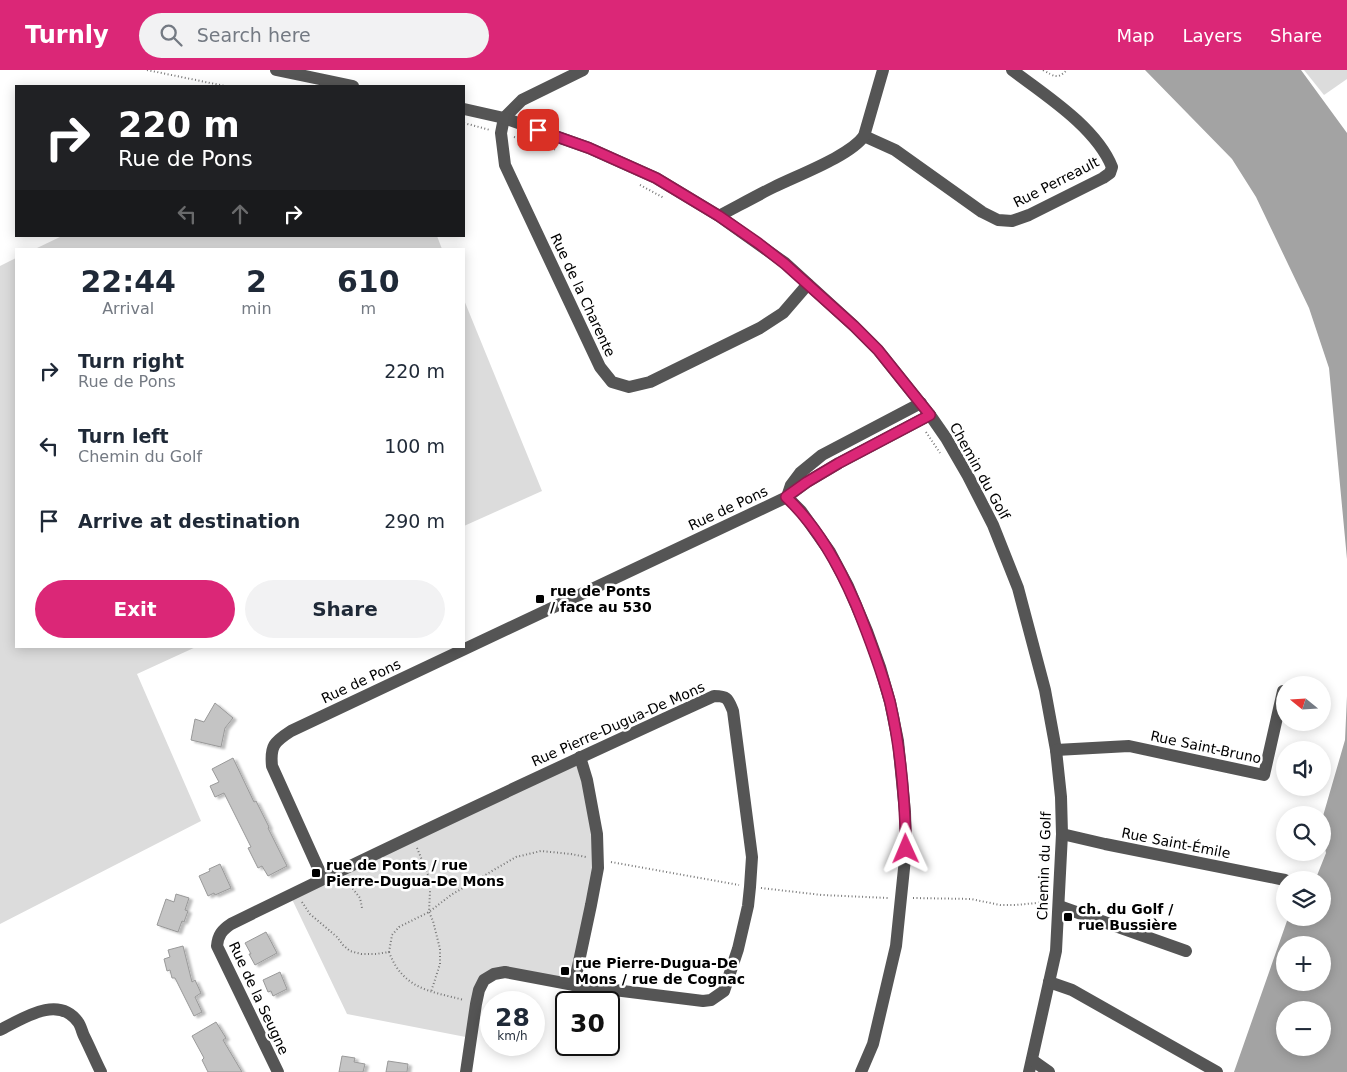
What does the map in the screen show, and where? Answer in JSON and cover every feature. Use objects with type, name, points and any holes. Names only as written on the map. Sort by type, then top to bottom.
[{"type":"street","points":[[276,70],[348,85]]},
{"type":"street","points":[[504,118],[522,100],[584,70]]},
{"type":"street","points":[[719,216],[843,154],[860,141],[864,136],[884,70]]},
{"type":"street","name":"Rue Perreault","points":[[864,136],[895,150],[982,212],[998,220],[1012,221],[1029,215],[1110,173],[1112,167],[1105,152],[1074,117],[1012,70]]},
{"type":"street","name":"Chemin du Golf","points":[[465,109],[504,118],[589,148],[656,178],[719,216],[785,264],[854,326],[878,350],[921,403],[946,438],[968,476],[993,526],[1018,588],[1045,690],[1056,750],[1061,797],[1062,834],[1056,951],[1030,1066]]},
{"type":"street","name":"Rue de la Charente","points":[[504,118],[501,133],[505,165],[600,367],[612,382],[629,387],[650,382],[752,332],[783,313],[808,284]]},
{"type":"street","name":"Rue de Pons","points":[[786,497],[791,485],[800,472],[822,455],[921,403]]},
{"type":"street","name":"Rue de Pons","points":[[323,879],[272,766],[271,754],[273,745],[278,739],[786,497],[839,463],[930,415]]},
{"type":"street","points":[[786,497],[801,511],[830,552],[848,586],[867,631],[887,694],[898,741],[905,812],[906,849],[896,946],[873,1044],[861,1072]]},
{"type":"street","name":"Rue Pierre-Dugua-De Mons","points":[[323,879],[580,757],[714,696],[723,696],[728,700],[733,711],[752,857],[748,906],[738,949],[724,991],[712,1000],[703,1001],[574,985],[505,972],[494,974],[484,980],[479,990],[466,1072]]},
{"type":"street","name":"Rue Saint-Bruno","points":[[1056,750],[1129,746],[1264,776],[1276,722]]},
{"type":"street","points":[[574,985],[592,904],[598,860],[597,834],[588,780],[580,757]]},
{"type":"street","name":"Rue Saint-Émile","points":[[1062,834],[1276,878]]},
{"type":"street","name":"Rue de la Seugne","points":[[278,1072],[217,946],[218,938],[223,930],[231,924],[323,879]]},
{"type":"street","points":[[1059,906],[1186,951]]},
{"type":"street","points":[[1049,982],[1072,990],[1217,1072]]},
{"type":"street","points":[[0,1030],[33,1013],[47,1009],[58,1009],[68,1013],[78,1022],[101,1072]]},
{"type":"street","points":[[1030,1066],[1049,1072]]},
{"type":"path","points":[[147,70],[220,85]]},
{"type":"path","points":[[1043,70],[1057,76],[1061,76],[1067,70]]},
{"type":"path","points":[[412,836],[428,875],[430,890],[429,912],[440,949],[440,964],[431,992]]},
{"type":"path","points":[[476,1004],[431,992],[407,980],[393,963],[389,952],[392,935],[399,927],[429,912],[450,895],[516,857],[541,851],[571,854],[750,887],[822,895],[971,899],[1000,905],[1048,902],[1059,906]]},
{"type":"path","points":[[347,867],[353,888],[360,898],[362,908]]},
{"type":"path","points":[[296,892],[310,914],[350,950],[361,954],[389,952]]},
{"type":"shaded area","points":[[1145,70],[1301,70],[1347,133],[1347,559],[1329,368],[1309,308],[1256,197],[1232,159]]},
{"type":"shaded area","points":[[1304,70],[1347,70],[1347,79],[1324,95]]},
{"type":"shaded area","points":[[60,237],[437,237],[442,248],[37,248]]},
{"type":"shaded area","points":[[15,258],[15,648],[194,648],[137,674],[201,821],[0,924],[0,266]]},
{"type":"shaded area","points":[[465,302],[542,491],[465,526]]},
{"type":"shaded area","points":[[1347,696],[1347,1072],[1234,1072],[1276,952],[1276,991],[1331,991],[1331,936],[1282,936],[1285,926],[1331,926],[1331,871],[1319,871],[1323,861],[1331,861],[1331,806],[1326,806],[1329,796],[1331,796],[1331,788],[1345,740]]},
{"type":"shaded area","points":[[580,757],[598,860],[574,985],[505,972],[484,980],[471,1038],[347,1014],[290,895]]},
{"type":"building","points":[[215,703],[233,718],[225,728],[221,747],[191,740],[195,719],[204,722]]},
{"type":"building","points":[[233,758],[287,866],[268,876],[262,866],[258,868],[248,848],[251,847],[224,793],[215,797],[210,786],[219,782],[212,769]]},
{"type":"building","points":[[220,864],[231,888],[208,896],[199,876]]},
{"type":"building","points":[[176,894],[189,898],[185,910],[188,911],[178,932],[157,925],[166,899],[174,902]]},
{"type":"building","points":[[266,932],[277,953],[255,965],[245,943]]},
{"type":"building","points":[[183,946],[192,982],[195,980],[201,993],[195,997],[202,1012],[194,1016],[175,978],[172,978],[170,970],[167,971],[164,959],[170,957],[168,950]]},
{"type":"building","points":[[280,972],[287,989],[273,996],[271,991],[268,992],[263,980]]},
{"type":"building","points":[[216,1022],[226,1038],[223,1040],[242,1072],[208,1072],[202,1060],[204,1058],[192,1036]]},
{"type":"building","points":[[342,1056],[355,1058],[354,1062],[365,1064],[363,1072],[339,1072]]},
{"type":"building","points":[[388,1061],[408,1064],[407,1072],[386,1072]]},
{"type":"place","name":"rue de Ponts / face au 530","points":[[540,599]]},
{"type":"place","name":"rue de Ponts / rue Pierre-Dugua-De Mons","points":[[316,873]]},
{"type":"place","name":"ch. du Golf / rue Bussière","points":[[1068,917]]},
{"type":"place","name":"rue Pierre-Dugua-De Mons / rue de Cognac","points":[[565,971]]},
{"type":"route","points":[[538,130],[589,148],[656,178],[719,216],[758,243],[785,264],[878,350],[930,415],[839,463],[786,497],[801,511],[830,552],[848,586],[880,667],[898,741],[905,812],[906,849]]}]
